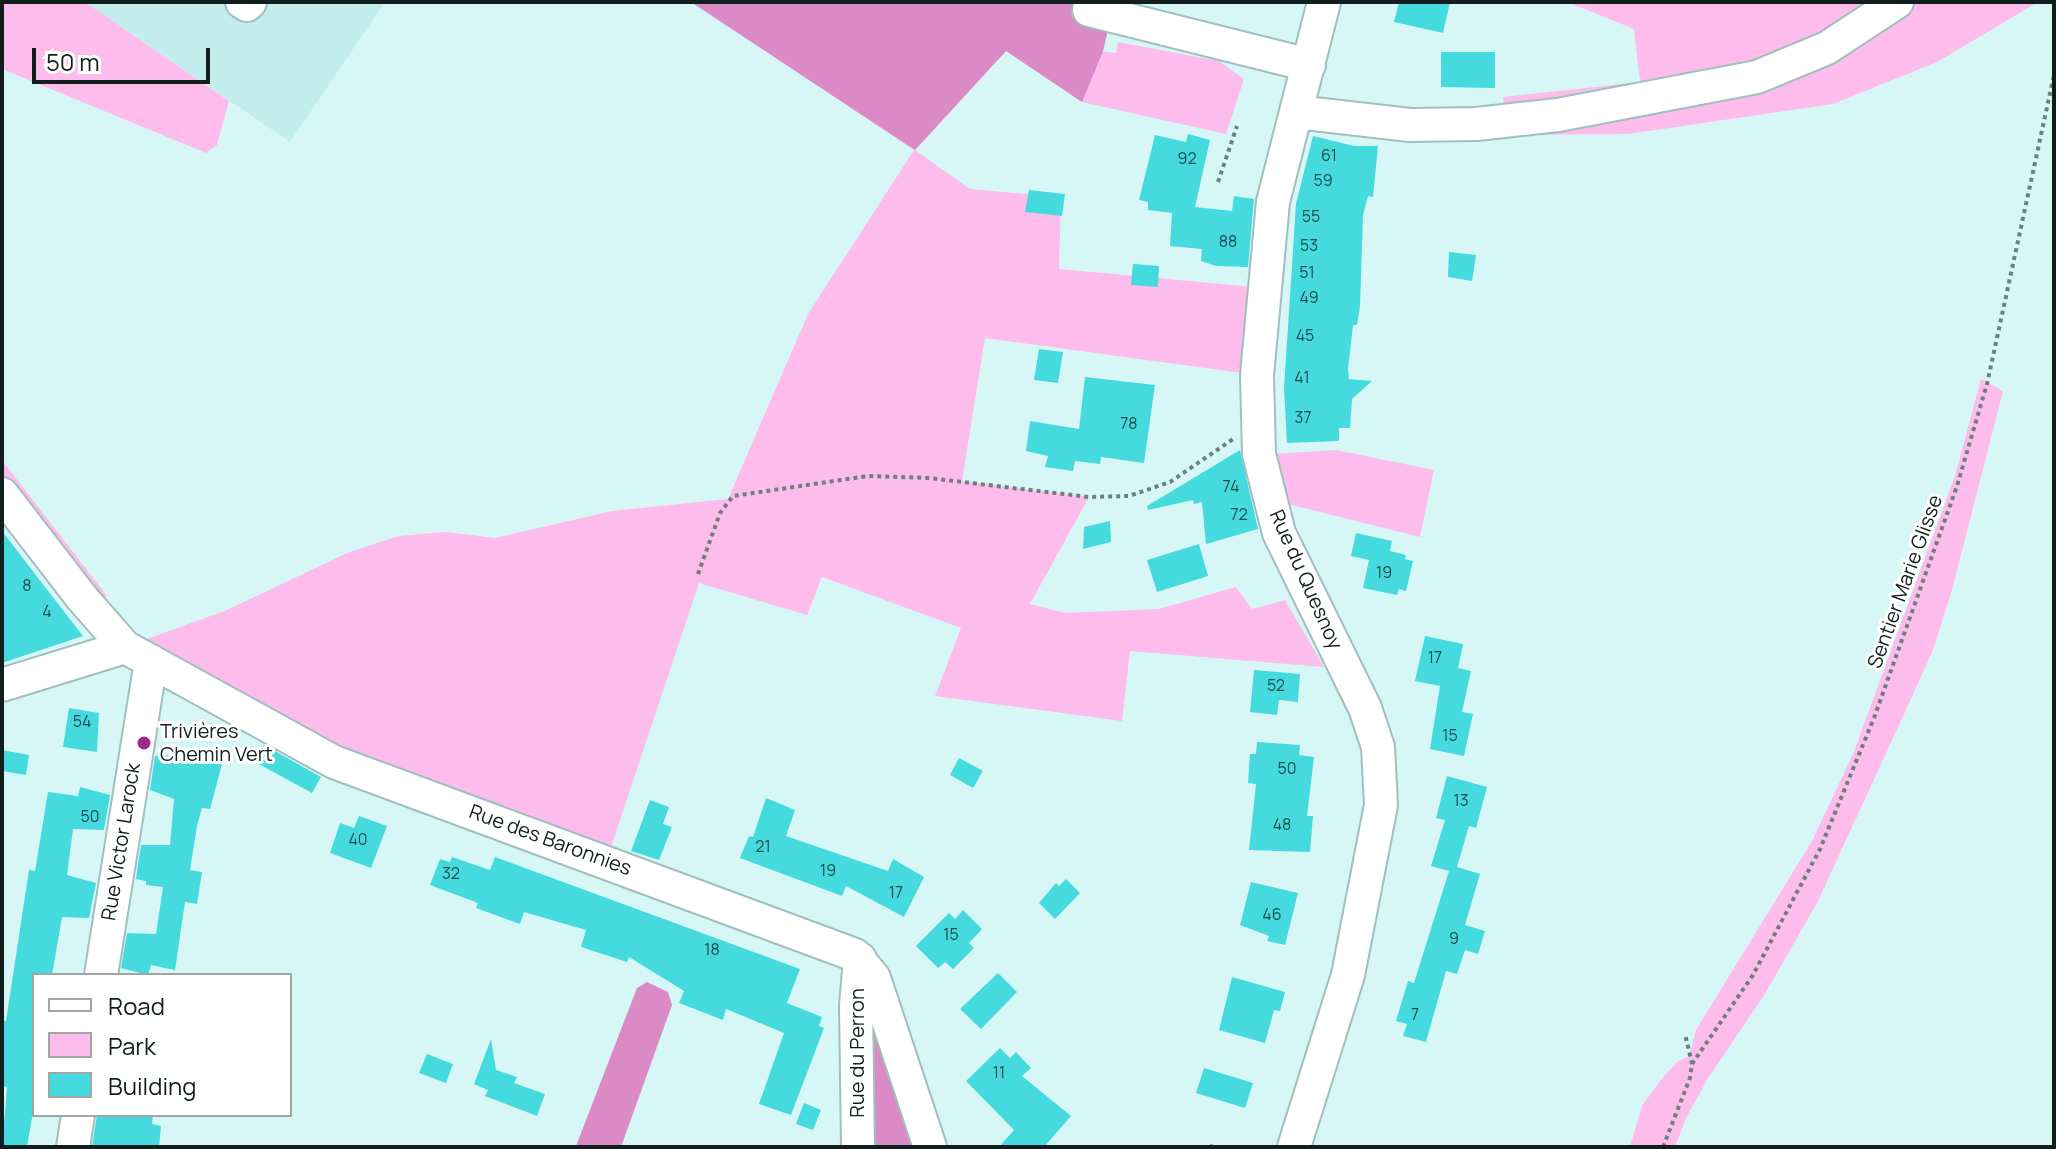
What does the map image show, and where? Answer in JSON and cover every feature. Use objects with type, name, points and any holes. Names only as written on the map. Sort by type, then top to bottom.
[{"type":"street","points":[[242,2],[247,5],[250,2]]},
{"type":"street","name":"Rue du Quesnoy","points":[[1294,1147],[1348,975],[1381,805],[1378,747],[1365,708],[1279,533],[1264,482],[1257,420],[1257,375],[1273,202],[1324,2]]},
{"type":"street","points":[[1296,112],[1410,125],[1476,124],[1572,112],[1757,77],[1827,48],[1897,2]]},
{"type":"street","points":[[1089,10],[1309,65]]},
{"type":"street","name":"Rue des Baronnies","points":[[2,494],[82,598],[138,654],[334,762],[845,949],[860,959]]},
{"type":"street","points":[[2,685],[138,654]]},
{"type":"street","name":"Rue Victor Larock","points":[[101,973],[138,654]]},
{"type":"street","points":[[860,959],[877,986],[930,1147]]},
{"type":"street","name":"Rue du Perron","points":[[858,1147],[856,1005],[860,959]]},
{"type":"street","points":[[73,1147],[78,1117]]},
{"type":"path","name":"Sentier Marie Glisse","points":[[1663,1147],[1692,1064],[1753,975],[1798,891],[1820,849],[1874,718],[1957,486],[1987,384],[2054,75]]},
{"type":"path","points":[[1218,182],[1237,126]]},
{"type":"path","points":[[698,574],[720,513],[733,496],[868,476],[929,478],[1067,495],[1129,496],[1170,482],[1201,464],[1257,420]]},
{"type":"path","points":[[1685,1034],[1692,1064]]},
{"type":"shaded area","points":[[85,2],[385,2],[290,142]]},
{"type":"shaded area","points":[[691,2],[1115,2],[1103,51],[1082,102],[1006,51],[915,150]]},
{"type":"shaded area","points":[[647,982],[668,992],[672,1005],[621,1147],[576,1146],[637,988]]},
{"type":"shaded area","points":[[870,1021],[915,1147],[858,1147]]},
{"type":"green space","points":[[2,2],[85,2],[229,101],[217,145],[206,153],[2,69]]},
{"type":"green space","points":[[691,2],[1116,53],[1118,42],[1219,61],[1244,79],[1226,134],[1082,102],[1006,51],[915,150],[970,189],[1061,197],[1059,269],[1265,288],[1257,375],[985,338],[962,481],[1089,497],[1030,604],[1065,613],[1159,609],[1236,587],[1252,609],[1285,600],[1324,667],[1130,651],[1122,721],[935,696],[961,628],[822,577],[807,615],[699,583],[606,862],[334,762],[125,647],[227,610],[347,553],[399,536],[446,532],[495,538],[612,511],[728,499],[808,314],[914,150]]},
{"type":"green space","points":[[1567,2],[2038,2],[1937,62],[1833,104],[1628,134],[1506,135],[1503,97],[1640,82],[1634,29]]},
{"type":"green space","points":[[1981,379],[2003,391],[1952,590],[1933,650],[1905,712],[1818,901],[1765,994],[1707,1080],[1686,1118],[1675,1147],[1630,1147],[1642,1106],[1678,1061],[1689,1056],[1696,1030],[1812,841],[1853,754],[1955,476]]},
{"type":"green space","points":[[1336,450],[1434,470],[1420,537],[1288,504],[1259,455]]},
{"type":"green space","points":[[2,460],[107,596],[90,607],[2,494]]},
{"type":"building","points":[[1399,2],[1450,2],[1443,33],[1394,22]]},
{"type":"building","points":[[1441,52],[1495,52],[1495,88],[1441,87]]},
{"type":"building","points":[[1188,134],[1210,140],[1195,207],[1232,211],[1234,196],[1254,199],[1248,267],[1216,266],[1201,261],[1202,249],[1170,246],[1172,213],[1148,210],[1148,202],[1139,200],[1155,135],[1186,142]]},
{"type":"building","points":[[1313,136],[1354,146],[1378,146],[1373,197],[1368,196],[1363,215],[1360,306],[1357,325],[1353,325],[1348,369],[1349,379],[1372,381],[1352,399],[1350,428],[1339,428],[1339,441],[1287,443],[1284,388],[1296,204]]},
{"type":"building","points":[[1029,190],[1065,194],[1062,216],[1025,212]]},
{"type":"building","points":[[1449,252],[1476,255],[1472,281],[1448,277]]},
{"type":"building","points":[[1133,264],[1159,266],[1158,287],[1131,285]]},
{"type":"building","points":[[1039,349],[1063,352],[1058,383],[1034,380]]},
{"type":"building","points":[[1085,377],[1155,385],[1144,463],[1101,457],[1100,464],[1075,461],[1073,471],[1045,467],[1048,456],[1026,451],[1030,421],[1079,429]]},
{"type":"building","points":[[1240,450],[1258,529],[1206,544],[1202,502],[1194,504],[1193,500],[1148,510],[1147,506]]},
{"type":"building","points":[[1110,521],[1111,542],[1083,549],[1084,527]]},
{"type":"building","points":[[2,531],[45,587],[83,636],[2,663]]},
{"type":"building","points":[[1356,533],[1392,541],[1390,551],[1406,555],[1405,559],[1413,561],[1406,591],[1399,589],[1397,595],[1363,588],[1369,560],[1351,556]]},
{"type":"building","points":[[1199,544],[1208,576],[1157,592],[1147,560]]},
{"type":"building","points":[[1425,636],[1463,644],[1458,668],[1471,671],[1462,712],[1473,714],[1464,756],[1430,749],[1440,686],[1415,681]]},
{"type":"building","points":[[1254,670],[1300,674],[1298,702],[1279,700],[1277,715],[1250,712]]},
{"type":"building","points":[[69,708],[99,713],[97,752],[63,747]]},
{"type":"building","points":[[1257,742],[1300,745],[1299,755],[1314,757],[1307,816],[1313,816],[1310,852],[1249,850],[1256,784],[1248,783],[1250,754],[1256,754]]},
{"type":"building","points":[[264,745],[321,777],[312,793],[255,762]]},
{"type":"building","points":[[2,750],[29,755],[26,775],[2,771]]},
{"type":"building","points":[[155,756],[222,764],[210,809],[202,808],[197,826],[190,870],[202,872],[197,904],[185,902],[175,970],[151,965],[149,973],[140,973],[121,968],[127,933],[156,934],[163,887],[146,885],[146,881],[136,879],[141,845],[170,845],[174,799],[150,790]]},
{"type":"building","points":[[959,758],[983,771],[973,788],[950,775]]},
{"type":"building","points":[[1447,776],[1487,787],[1476,828],[1469,826],[1457,867],[1480,874],[1465,925],[1485,931],[1478,954],[1465,950],[1457,974],[1446,971],[1426,1042],[1403,1036],[1407,1024],[1396,1021],[1408,981],[1414,983],[1449,871],[1431,866],[1445,820],[1436,818]]},
{"type":"building","points":[[80,787],[110,795],[104,830],[73,829],[67,875],[96,883],[89,918],[62,917],[52,973],[32,973],[32,1117],[27,1147],[2,1147],[7,1087],[2,1086],[2,1020],[6,1021],[29,870],[35,871],[48,792],[78,796]]},
{"type":"building","points":[[766,798],[795,810],[786,836],[888,871],[893,859],[924,877],[904,917],[846,886],[842,896],[740,858],[749,836],[753,837]]},
{"type":"building","points":[[650,800],[669,807],[663,824],[672,827],[659,860],[631,851]]},
{"type":"building","points":[[359,816],[387,826],[371,868],[330,853],[340,823],[354,828]]},
{"type":"building","points":[[452,857],[490,870],[495,857],[800,969],[787,1003],[822,1017],[819,1026],[824,1028],[791,1115],[759,1104],[784,1033],[726,1009],[723,1020],[679,1003],[684,991],[629,957],[627,962],[581,947],[586,930],[524,912],[520,924],[476,908],[478,903],[430,885],[440,859],[450,862]]},
{"type":"building","points":[[1066,879],[1080,893],[1055,919],[1039,903],[1056,883],[1059,886]]},
{"type":"building","points":[[1251,882],[1298,893],[1285,945],[1267,941],[1269,936],[1240,925]]},
{"type":"building","points":[[963,910],[982,929],[969,943],[974,948],[953,969],[945,962],[938,968],[916,946],[949,913],[955,919]]},
{"type":"building","points":[[998,973],[1017,992],[981,1029],[960,1009]]},
{"type":"building","points":[[1232,977],[1285,992],[1280,1011],[1274,1010],[1265,1043],[1219,1030]]},
{"type":"building","points":[[491,1039],[496,1070],[517,1077],[514,1083],[545,1094],[537,1116],[485,1096],[488,1090],[474,1084]]},
{"type":"building","points":[[1000,1048],[1010,1058],[1016,1052],[1031,1068],[1022,1076],[1071,1116],[1044,1147],[999,1147],[1014,1130],[966,1081]]},
{"type":"building","points":[[427,1054],[453,1064],[446,1083],[419,1073]]},
{"type":"building","points":[[1204,1068],[1253,1083],[1245,1108],[1196,1093]]},
{"type":"building","points":[[804,1103],[821,1110],[813,1130],[796,1124]]},
{"type":"building","points":[[97,1117],[153,1117],[152,1124],[161,1126],[159,1147],[92,1147]]},
{"type":"place","name":"Trivières Chemin Vert","points":[[144,743]]}]
